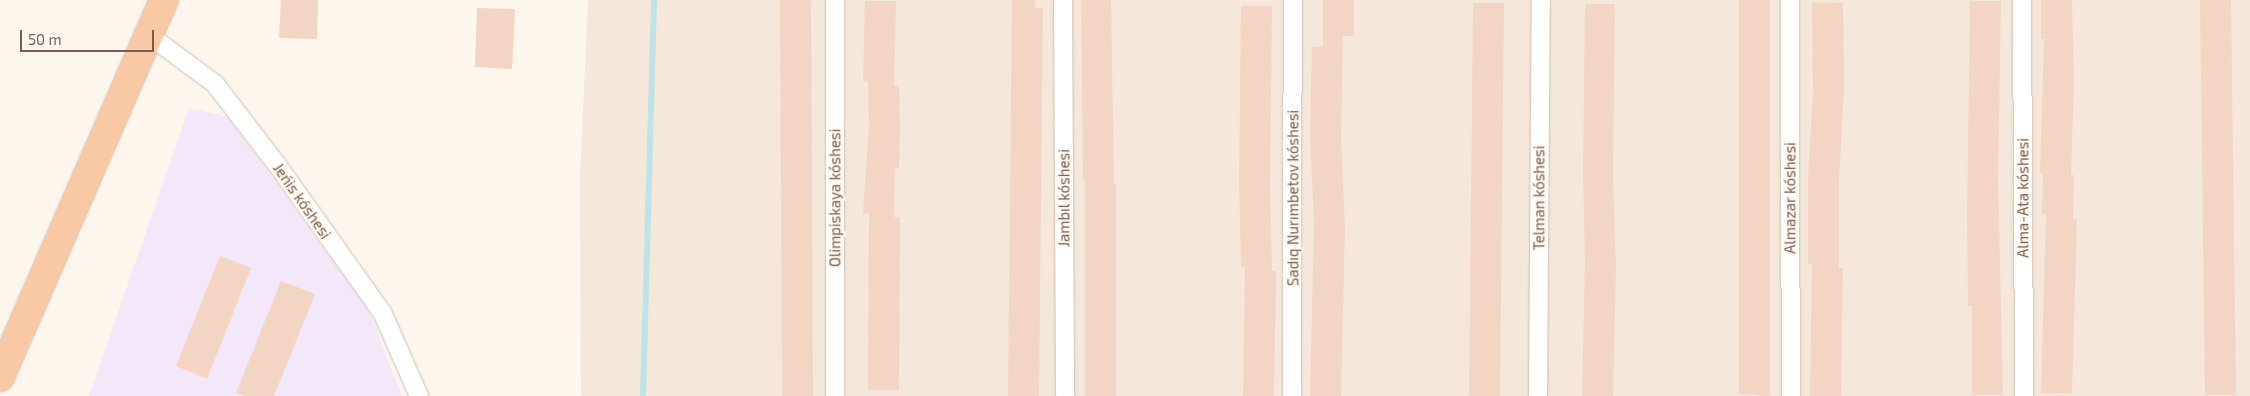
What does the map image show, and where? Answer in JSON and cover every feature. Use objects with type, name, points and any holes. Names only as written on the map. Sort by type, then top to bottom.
[{"type":"highway","points":[[0,377],[164,0]]},
{"type":"street","name":"Olimpiskaya kóshesi","points":[[835,0],[835,396]]},
{"type":"street","name":"Jambıl kóshesi","points":[[1064,0],[1065,396]]},
{"type":"street","name":"Sadıq Nurımbetov kóshesi","points":[[1292,396],[1293,0]]},
{"type":"street","name":"Telman kóshesi","points":[[1538,396],[1541,0]]},
{"type":"street","name":"Almazar kóshesi","points":[[1790,0],[1791,396]]},
{"type":"street","name":"Alma-Ata kóshesi","points":[[2022,0],[2024,396]]},
{"type":"street","name":"Jeńis kóshesi","points":[[150,35],[215,84],[278,166],[382,314],[419,396]]},
{"type":"shaded area","points":[[588,0],[2250,0],[2250,396],[581,396],[580,177]]},
{"type":"shaded area","points":[[189,108],[228,117],[369,311],[402,396],[89,396]]},
{"type":"building","points":[[281,0],[318,0],[317,39],[279,38]]},
{"type":"building","points":[[780,0],[811,0],[813,396],[782,396]]},
{"type":"building","points":[[1012,0],[1035,0],[1035,8],[1043,8],[1039,396],[1008,396]]},
{"type":"building","points":[[1081,0],[1111,0],[1114,184],[1116,184],[1116,396],[1085,396],[1085,179],[1083,179]]},
{"type":"building","points":[[1323,0],[1354,0],[1354,36],[1343,36],[1341,138],[1345,227],[1341,396],[1310,396],[1314,222],[1310,135],[1312,47],[1323,47]]},
{"type":"building","points":[[1739,0],[1770,0],[1770,396],[1739,394]]},
{"type":"building","points":[[2041,0],[2072,0],[2074,82],[2071,175],[2074,175],[2073,219],[2077,219],[2072,393],[2041,393],[2046,214],[2042,214],[2043,173],[2040,173],[2044,39],[2041,39]]},
{"type":"building","points":[[2200,0],[2231,0],[2236,395],[2205,395]]},
{"type":"building","points":[[865,1],[896,1],[894,86],[899,86],[900,129],[899,168],[895,168],[894,217],[900,217],[899,390],[868,390],[869,213],[863,213],[869,125],[868,81],[863,81]]},
{"type":"building","points":[[1970,1],[2001,1],[1998,178],[2003,395],[1972,395],[1972,306],[1968,306],[1967,217]]},
{"type":"building","points":[[1812,2],[1843,3],[1844,89],[1839,180],[1839,268],[1843,268],[1841,396],[1810,396],[1812,264],[1808,264],[1808,176],[1813,92]]},
{"type":"building","points":[[1473,3],[1504,3],[1500,396],[1469,396]]},
{"type":"building","points":[[1585,4],[1615,4],[1613,176],[1616,266],[1613,396],[1582,396],[1585,261],[1583,172]]},
{"type":"building","points":[[1241,6],[1272,6],[1270,186],[1272,271],[1276,271],[1274,396],[1243,396],[1245,267],[1241,267],[1239,178]]},
{"type":"building","points":[[477,8],[515,9],[512,69],[475,67]]},
{"type":"building","points":[[220,256],[251,268],[207,379],[176,366]]},
{"type":"building","points":[[281,281],[315,294],[274,396],[245,396],[236,393]]},
{"type":"waterway","points":[[643,396],[654,0]]}]
